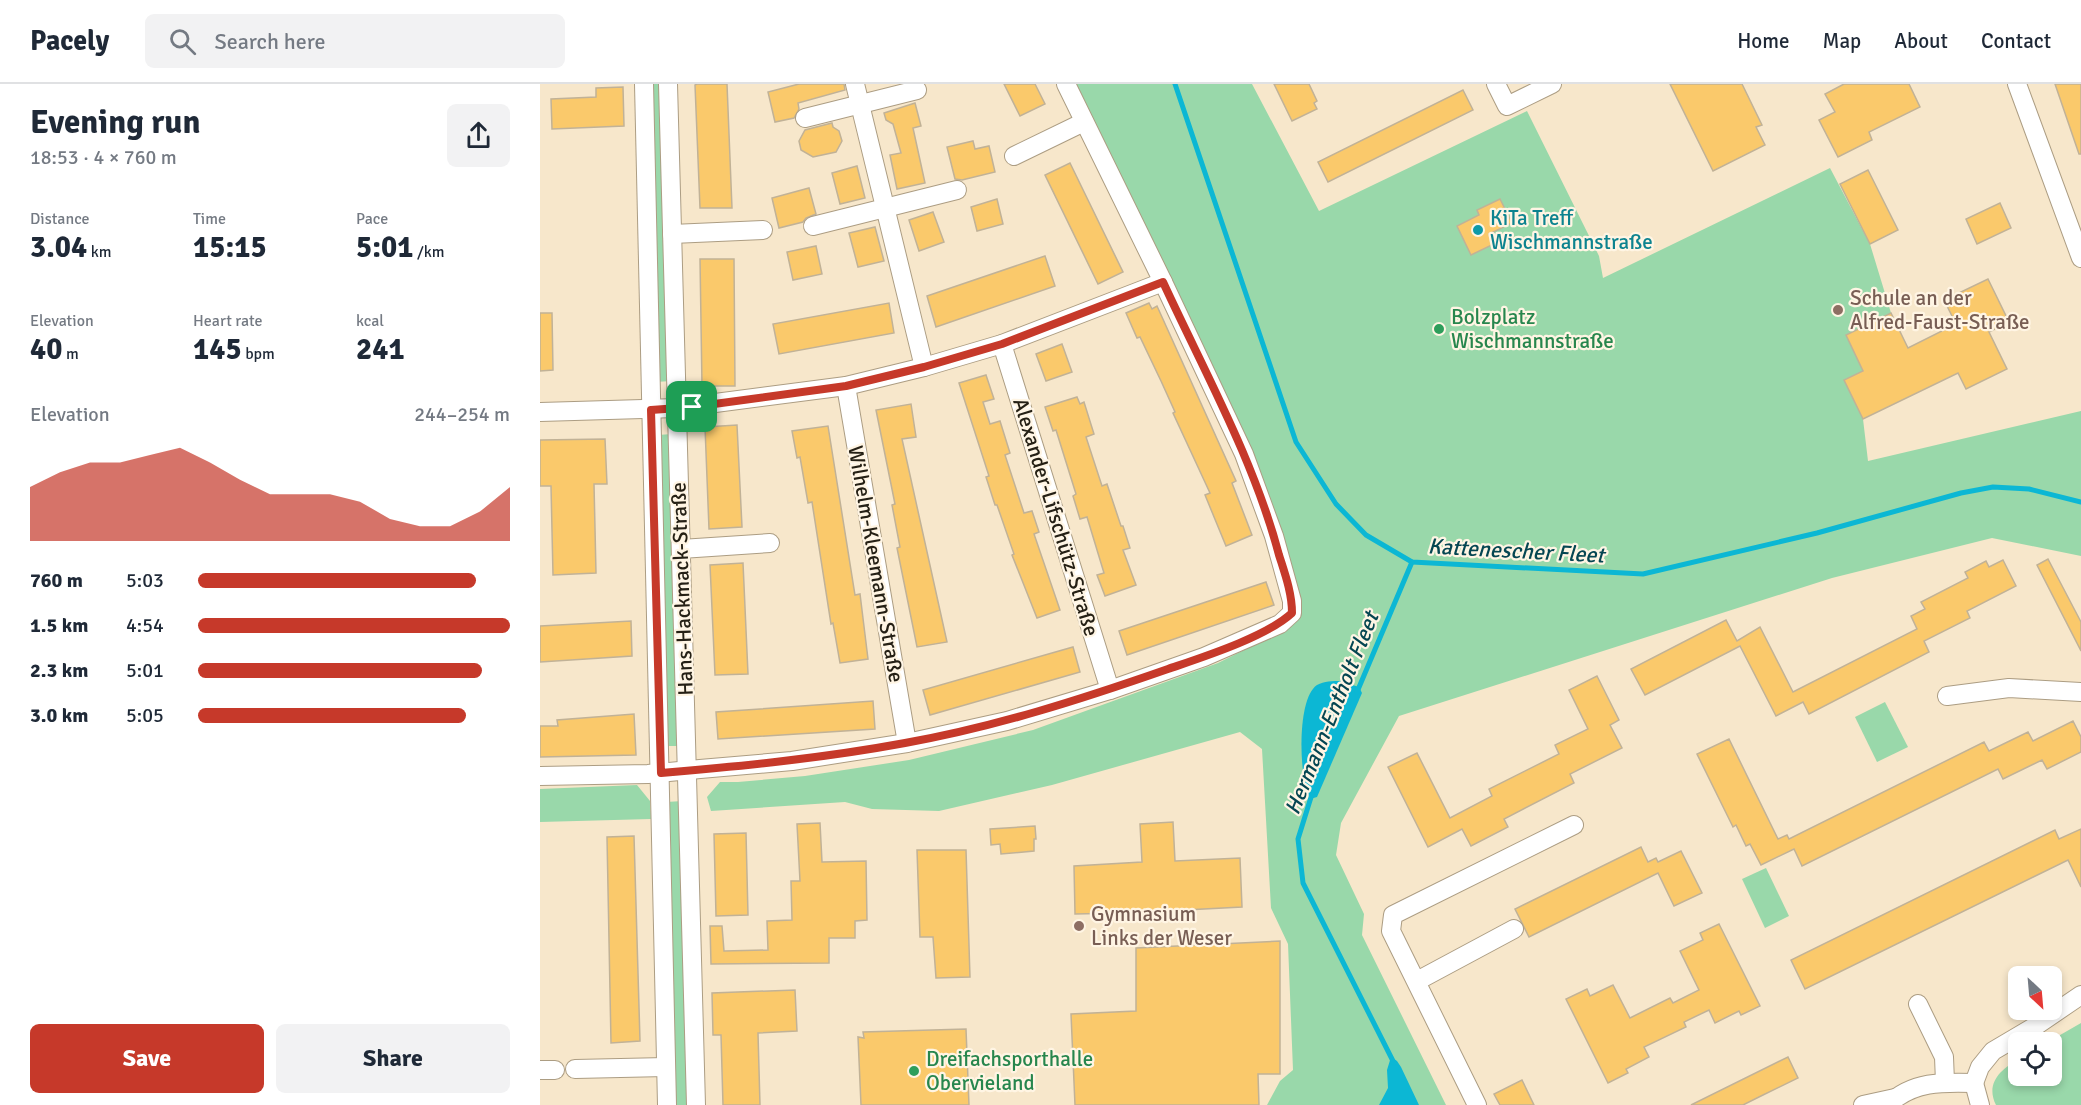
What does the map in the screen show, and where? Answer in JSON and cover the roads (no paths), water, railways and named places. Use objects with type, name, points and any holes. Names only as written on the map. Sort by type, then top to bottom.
[{"type":"street","name":"Hans-Hackmack-Straße","points":[[644,84],[667,1105]]},
{"type":"street","name":"Hans-Hackmack-Straße","points":[[668,84],[696,1105]]},
{"type":"street","points":[[855,84],[924,367]]},
{"type":"street","points":[[540,776],[687,771],[792,761],[907,743],[1007,721],[1110,690],[1204,657],[1280,624],[1292,613],[1292,601],[1274,536],[1244,454],[1066,84]]},
{"type":"street","points":[[1496,84],[1507,106],[1552,84]]},
{"type":"street","points":[[2017,84],[2075,225],[2081,258]]},
{"type":"street","points":[[806,118],[917,90]]},
{"type":"street","points":[[1014,156],[1084,122]]},
{"type":"street","points":[[813,226],[957,190]]},
{"type":"street","points":[[672,234],[763,230]]},
{"type":"street","points":[[540,412],[677,408],[846,386],[924,367],[1002,344],[1163,282]]},
{"type":"street","name":"Alexander-Lifschütz-Straße","points":[[1002,344],[1110,690]]},
{"type":"street","name":"Wilhelm-Kleemann-Straße","points":[[846,386],[907,743]]},
{"type":"street","points":[[681,549],[770,543]]},
{"type":"street","points":[[1947,696],[2009,688],[2081,692]]},
{"type":"street","points":[[1477,1105],[1391,931],[1393,915],[1574,825]]},
{"type":"street","points":[[1417,981],[1514,929]]},
{"type":"street","points":[[1980,1105],[1974,1083],[1980,1067],[1993,1051],[2081,995]]},
{"type":"street","points":[[1918,1004],[1944,1057],[1944,1082]]},
{"type":"street","points":[[575,1069],[666,1067]]},
{"type":"street","points":[[1863,1105],[1891,1101],[1917,1087],[1944,1082],[1974,1083]]},
{"type":"water","points":[[1340,681],[1359,687],[1362,693],[1317,797],[1310,799],[1306,789],[1302,758],[1306,706],[1310,693],[1317,685]]},
{"type":"water","points":[[1391,1057],[1401,1067],[1419,1105],[1379,1105],[1388,1088],[1387,1070]]},
{"type":"waterway","name":"Kattenescher Fleet","points":[[1175,84],[1296,442],[1336,504],[1366,535],[1412,562],[1643,574],[1817,533],[1961,493],[1993,487],[2029,489],[2081,502]]},
{"type":"waterway","name":"Hermann-Entholt Fleet","points":[[1357,692],[1412,562]]},
{"type":"waterway","name":"Hermann-Entholt Fleet","points":[[1312,794],[1298,839],[1303,883],[1394,1063]]},
{"type":"place","name":"KiTa Treff Wischmannstraße","points":[[1478,230]]},
{"type":"place","name":"Schule an der Alfred-Faust-Straße","points":[[1838,310]]},
{"type":"place","name":"Bolzplatz Wischmannstraße","points":[[1439,329]]},
{"type":"place","name":"Gymnasium Links der Weser","points":[[1079,926]]},
{"type":"place","name":"Dreifachsporthalle Obervieland","points":[[914,1071]]}]
